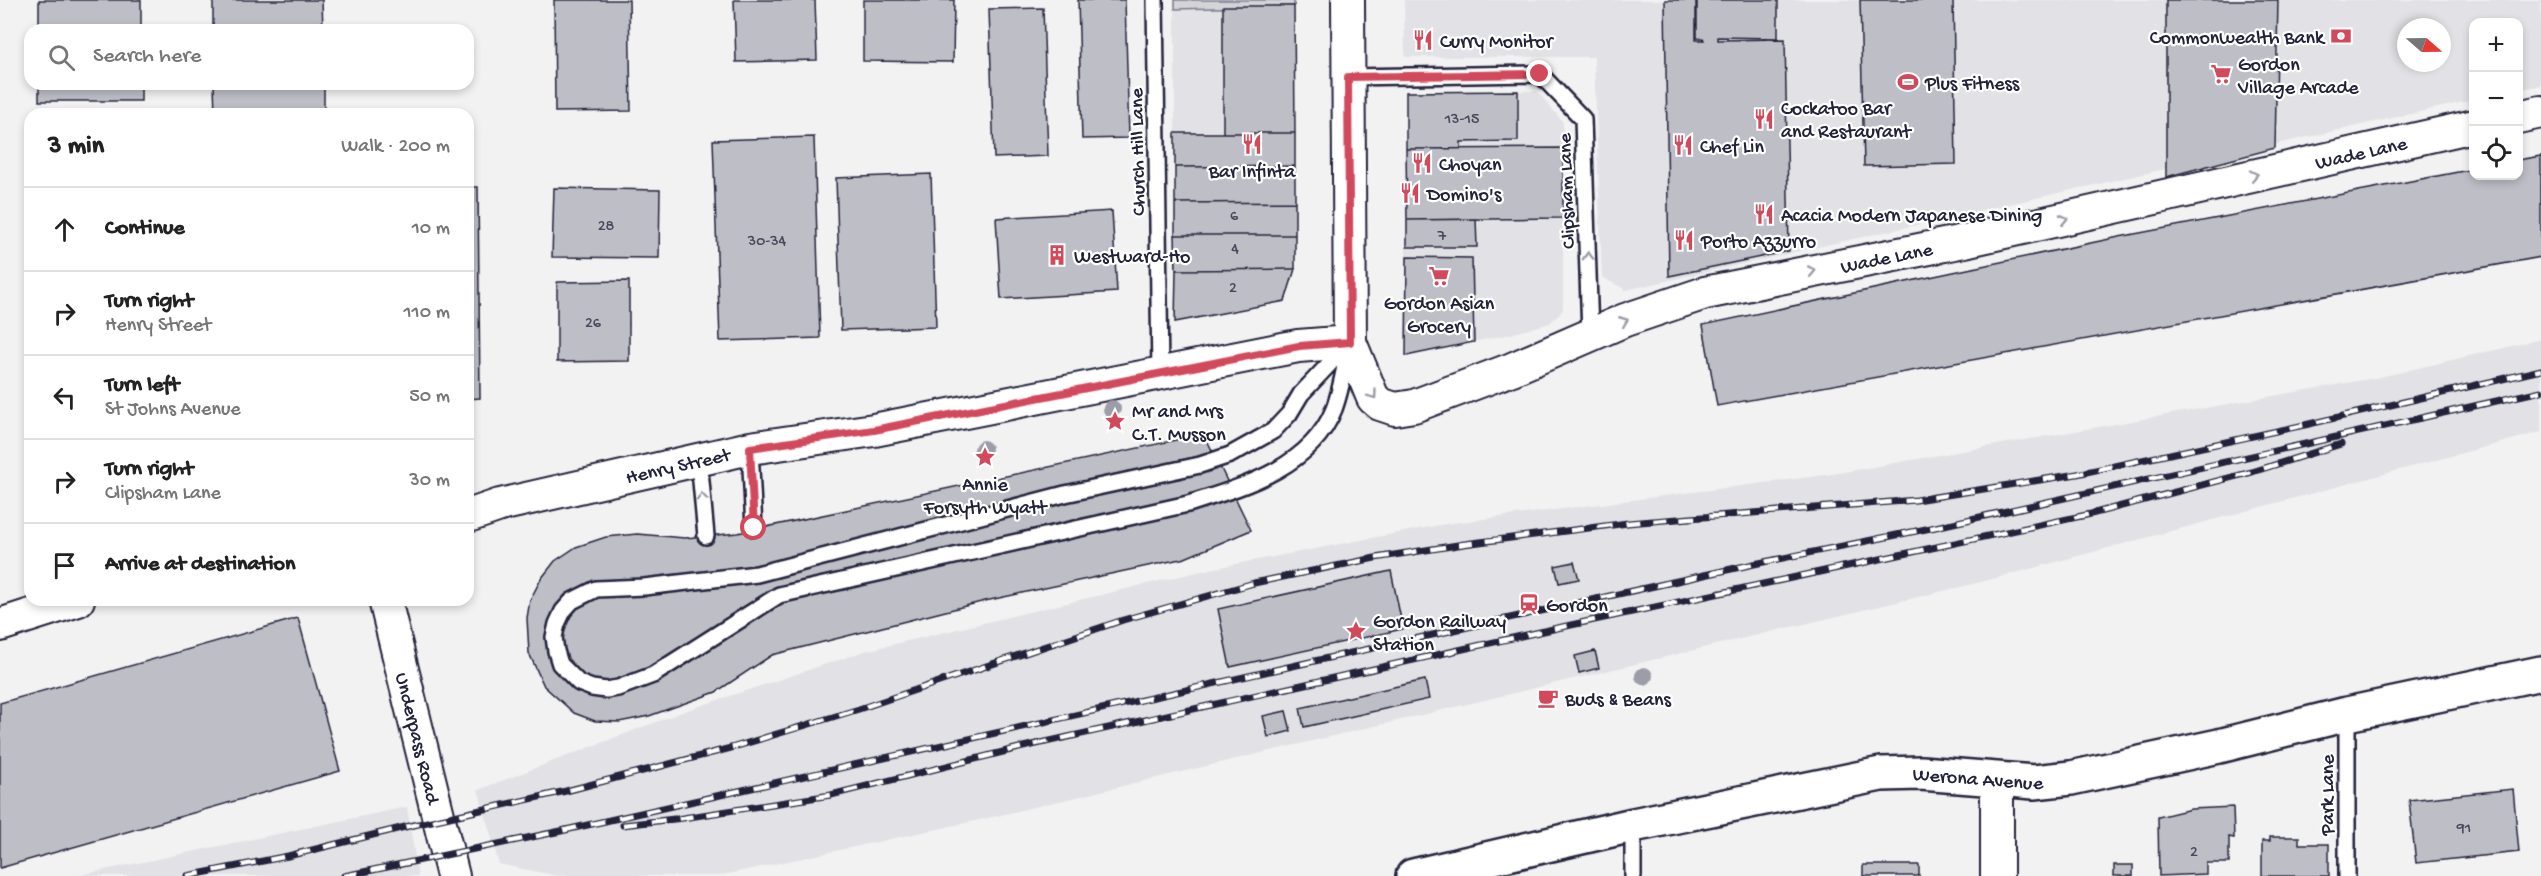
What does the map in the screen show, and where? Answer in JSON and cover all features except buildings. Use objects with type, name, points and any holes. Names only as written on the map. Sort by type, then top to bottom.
[{"type":"street","points":[[1347,0],[1350,342]]},
{"type":"street","points":[[2523,116],[2541,112]]},
{"type":"street","name":"Wade Lane","points":[[1350,342],[1367,386],[1380,404],[1395,409],[1414,406],[1667,304],[1705,293],[1969,240],[2469,127]]},
{"type":"street","name":"Henry Street","points":[[474,514],[500,505],[750,448],[874,430],[1299,346],[1350,342]]},
{"type":"street","points":[[0,625],[59,606]]},
{"type":"street","name":"Underpass Road","points":[[386,606],[453,876]]},
{"type":"street","name":"Werona Avenue","points":[[1413,876],[1633,825],[1881,774],[1921,773],[2034,782],[2071,778],[2219,746],[2347,714],[2541,673]]},
{"type":"street","points":[[1997,779],[1997,876]]},
{"type":"lane","name":"Church Hill Lane","points":[[1155,0],[1160,374]]},
{"type":"lane","name":"Clipsham Lane","points":[[1348,77],[1540,74],[1583,119],[1590,335]]},
{"type":"lane","points":[[1350,342],[1334,409],[1322,431],[1302,454],[1278,470],[1232,490],[1188,504],[779,595],[653,675],[618,688],[606,690],[579,683],[560,664],[554,637],[563,611],[572,601],[596,589],[644,587],[757,574],[1054,497],[1200,465],[1230,455],[1273,431],[1289,414],[1301,394],[1350,342]]},
{"type":"lane","points":[[750,448],[754,528]]},
{"type":"lane","points":[[699,459],[706,536]]},
{"type":"lane","name":"Park Lane","points":[[2347,714],[2348,876]]},
{"type":"lane","points":[[1633,825],[1633,876]]},
{"type":"shaded area","points":[[1175,0],[1294,0],[1294,6],[1175,9]]},
{"type":"shaded area","points":[[1404,0],[2541,0],[2541,85],[2523,89],[2523,18],[2469,18],[2469,101],[1626,290],[1602,277],[1594,57],[1405,57]]},
{"type":"shaded area","points":[[1294,6],[1295,269],[1285,301],[1175,322],[1175,9]]},
{"type":"shaded area","points":[[1537,91],[1563,122],[1563,310],[1550,323],[1511,334],[1406,356],[1406,92]]},
{"type":"shaded area","points":[[2541,339],[2541,432],[1981,582],[984,819],[719,876],[558,876],[499,864],[478,790],[682,712],[865,651],[1210,569],[1445,524],[1833,474],[2380,377]]},
{"type":"shaded area","points":[[407,807],[418,876],[75,876]]},
{"type":"railway","points":[[187,876],[288,856],[566,791],[731,748],[859,709],[1123,620],[1254,583],[1375,558],[1464,544],[1628,523],[1916,500],[2077,474],[2309,424],[2541,370]]},
{"type":"railway","points":[[344,876],[561,831],[1319,660],[1754,564],[1931,528],[2541,391]]},
{"type":"railway","points":[[623,825],[831,795],[1023,747],[1571,625],[2091,514],[2252,472],[2341,444]]},
{"type":"place","name":"Commonwealth Bank","points":[[2341,36]]},
{"type":"place","name":"Curry Monitor","points":[[1423,40]]},
{"type":"place","name":"Gordon Village Arcade","points":[[2221,74]]},
{"type":"place","name":"Plus Fitness","points":[[1908,82]]},
{"type":"place","name":"Cockatoo Bar and Restaurant","points":[[1764,119]]},
{"type":"place","name":"Bar Infinta","points":[[1252,144]]},
{"type":"place","name":"Chef Lin","points":[[1683,145]]},
{"type":"place","name":"Choyan","points":[[1422,163]]},
{"type":"place","name":"Domino's","points":[[1410,193]]},
{"type":"place","name":"Acacia Modern Japanese Dining","points":[[1764,214]]},
{"type":"place","name":"Porto Azzurro","points":[[1684,240]]},
{"type":"place","name":"Westward-Ho","points":[[1057,255]]},
{"type":"place","name":"Gordon Asian Grocery","points":[[1439,276]]},
{"type":"place","name":"Mr and Mrs C.T. Musson","points":[[1115,421]]},
{"type":"place","name":"Annie Forsyth Wyatt","points":[[985,457]]},
{"type":"place","name":"Gordon","points":[[1529,604]]},
{"type":"place","name":"Gordon Railway Station","points":[[1356,631]]},
{"type":"place","name":"Buds & Beans","points":[[1548,698]]},
{"type":"route","points":[[754,528],[750,448],[874,430],[1299,346],[1350,342],[1348,77],[1540,74]]}]
